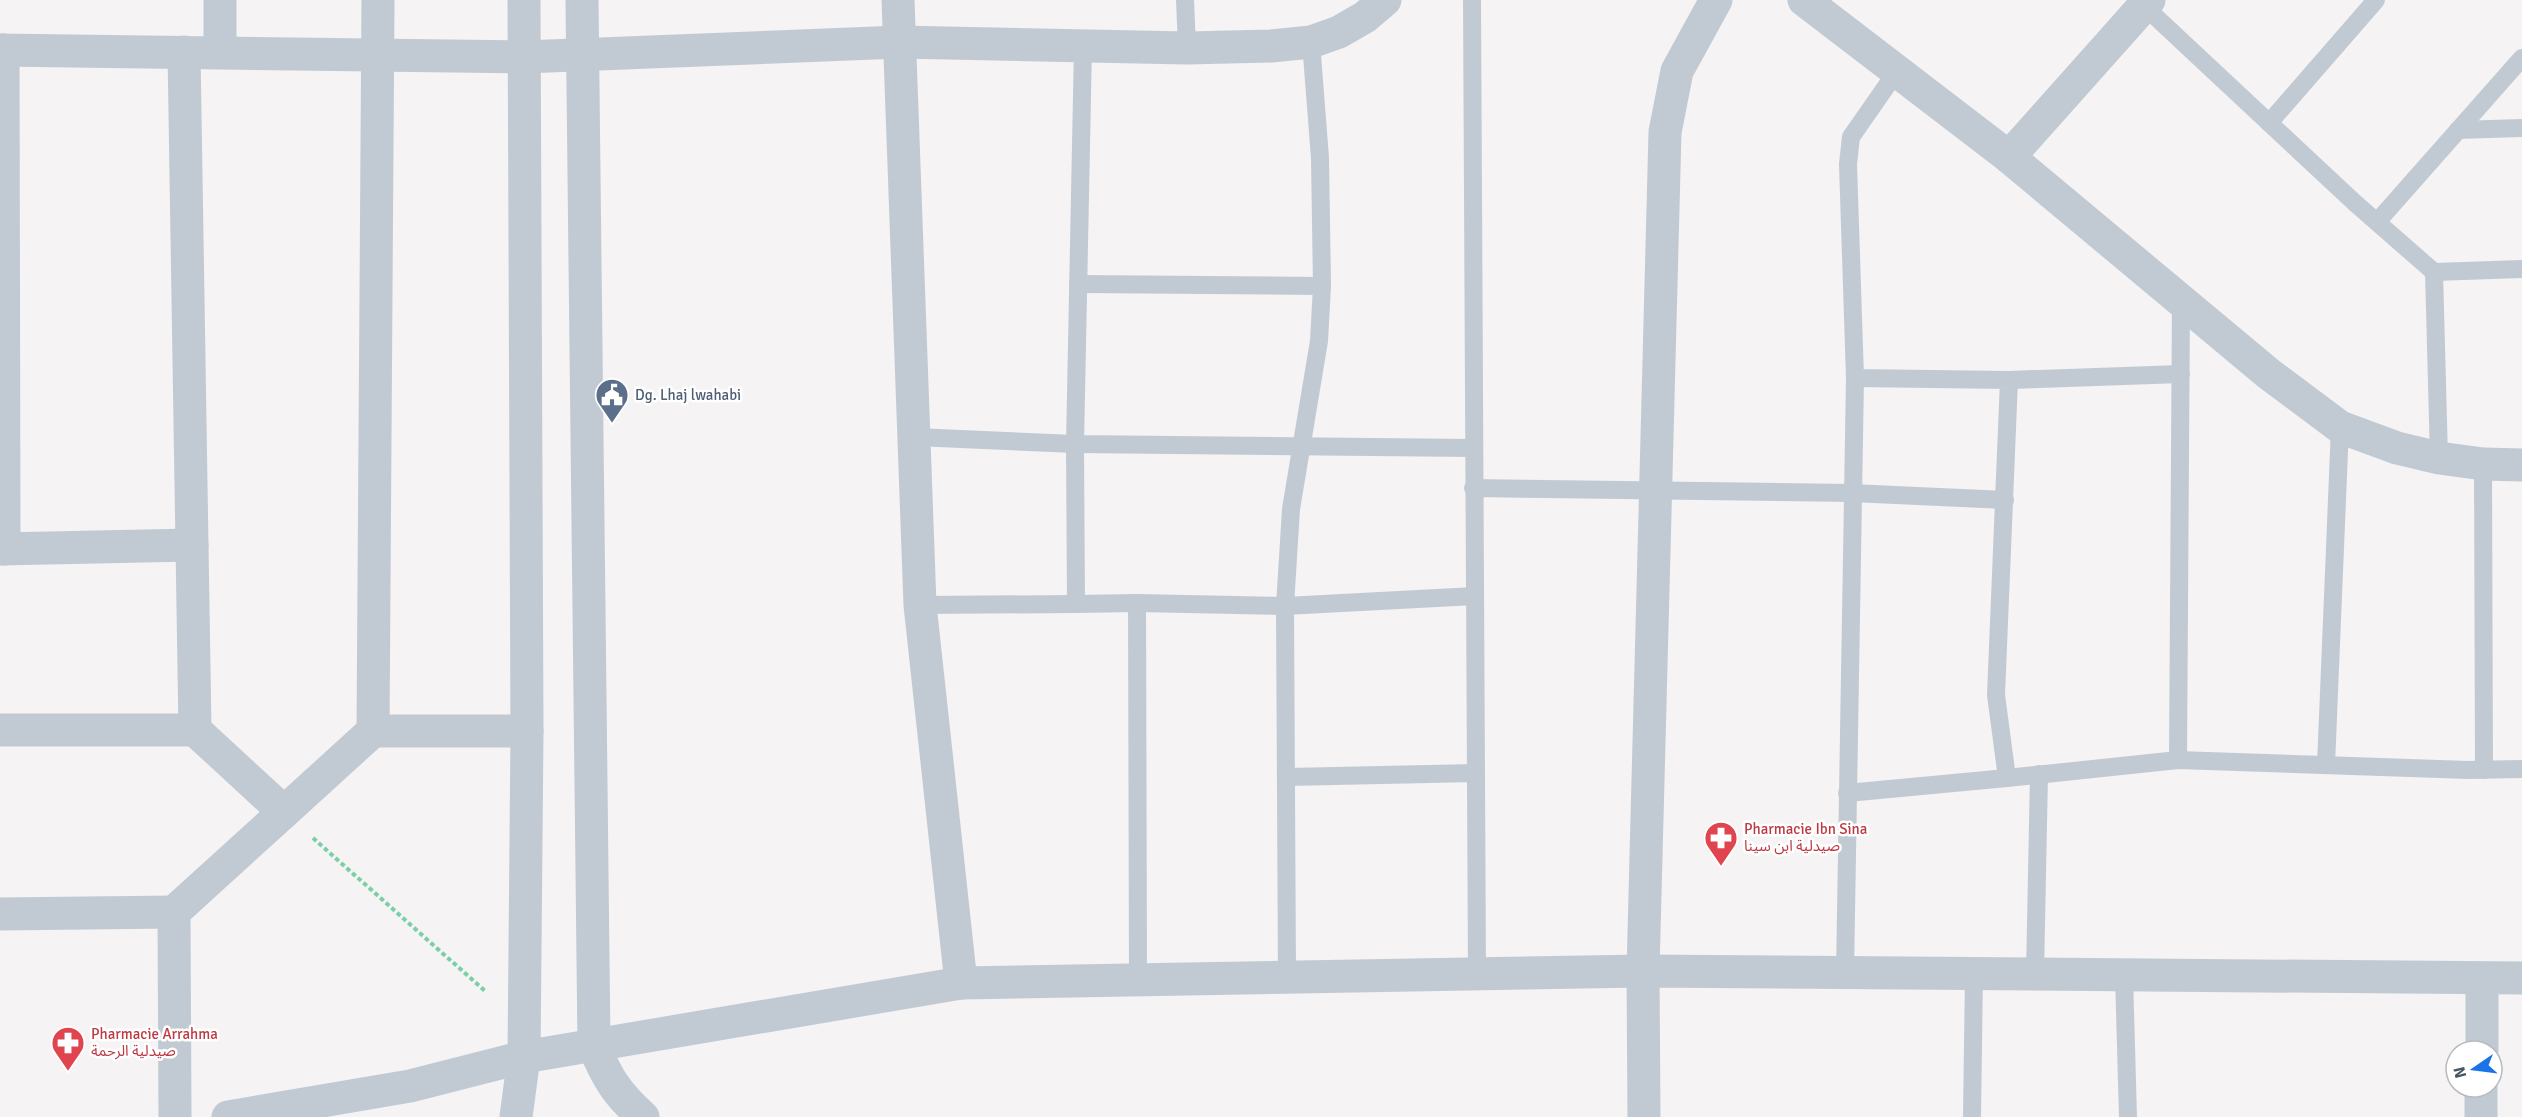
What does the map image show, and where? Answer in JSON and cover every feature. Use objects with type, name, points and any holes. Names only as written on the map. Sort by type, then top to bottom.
[{"type":"street","points":[[220,0],[220,52]]},
{"type":"street","points":[[374,731],[378,0]]},
{"type":"street","points":[[516,1117],[524,1042],[527,731],[524,0]]},
{"type":"street","points":[[582,0],[594,1046],[607,1078],[621,1098],[643,1117]]},
{"type":"street","points":[[897,0],[920,605],[961,983]]},
{"type":"street","points":[[192,545],[2,549],[2,50],[524,57],[900,42],[1186,48],[1271,46],[1311,42],[1339,32],[1365,17],[1384,0]]},
{"type":"street","points":[[1644,1117],[1643,971],[1665,132],[1677,71],[1716,0]]},
{"type":"street","points":[[1804,0],[2008,157],[2270,374],[2340,428],[2397,448],[2439,458],[2483,464],[2522,465]]},
{"type":"street","points":[[2008,157],[2146,3]]},
{"type":"street","points":[[184,52],[195,730]]},
{"type":"street","points":[[0,730],[195,730],[284,812]]},
{"type":"street","points":[[0,914],[174,912],[374,731],[527,731]]},
{"type":"street","points":[[174,912],[175,1117]]},
{"type":"street","points":[[228,1117],[410,1086],[524,1042],[594,1046],[961,983],[1643,971],[2522,978]]},
{"type":"street","points":[[2482,979],[2482,1039]]},
{"type":"street","points":[[2481,1099],[2481,1117]]},
{"type":"lane","points":[[1185,0],[1186,48]]},
{"type":"lane","points":[[1472,0],[1477,974]]},
{"type":"lane","points":[[2269,123],[2376,0]]},
{"type":"lane","points":[[2146,3],[2269,123],[2434,272],[2522,269]]},
{"type":"lane","points":[[1287,977],[1285,606],[1292,509],[1319,341],[1322,286],[1320,158],[1311,42]]},
{"type":"lane","points":[[1076,604],[1075,444],[1083,46]]},
{"type":"lane","points":[[2377,222],[2522,58]]},
{"type":"lane","points":[[1845,973],[1855,378],[1848,164],[1851,137],[1897,71]]},
{"type":"lane","points":[[2458,130],[2522,128]]},
{"type":"lane","points":[[2434,272],[2439,458]]},
{"type":"lane","points":[[1078,284],[1322,286]]},
{"type":"lane","points":[[2178,760],[2181,299]]},
{"type":"lane","points":[[1855,378],[2009,380],[2181,374]]},
{"type":"lane","points":[[2007,778],[1996,695],[2009,380]]},
{"type":"lane","points":[[2326,765],[2340,428]]},
{"type":"lane","points":[[915,437],[1075,444],[1473,448]]},
{"type":"lane","points":[[2483,464],[2484,770]]},
{"type":"lane","points":[[1473,488],[1852,493],[2004,500]]},
{"type":"lane","points":[[920,605],[1137,603],[1285,606],[1475,596]]},
{"type":"lane","points":[[1137,603],[1138,979]]},
{"type":"lane","points":[[1847,793],[2178,760],[2484,770],[2522,769]]},
{"type":"lane","points":[[1287,777],[1476,773]]},
{"type":"lane","points":[[2035,974],[2039,774]]},
{"type":"lane","points":[[1972,1117],[1974,974]]},
{"type":"lane","points":[[2124,975],[2128,1117]]},
{"type":"path","points":[[284,812],[524,1042]]},
{"type":"place","name":"Dg. Lhaj lwahabi","points":[[612,424]]},
{"type":"place","name":"Pharmacie Ibn Sina صيدلية ابن سينا","points":[[1721,867]]},
{"type":"place","name":"Pharmacie Arrahma صيدلية الرحمة","points":[[68,1072]]}]
